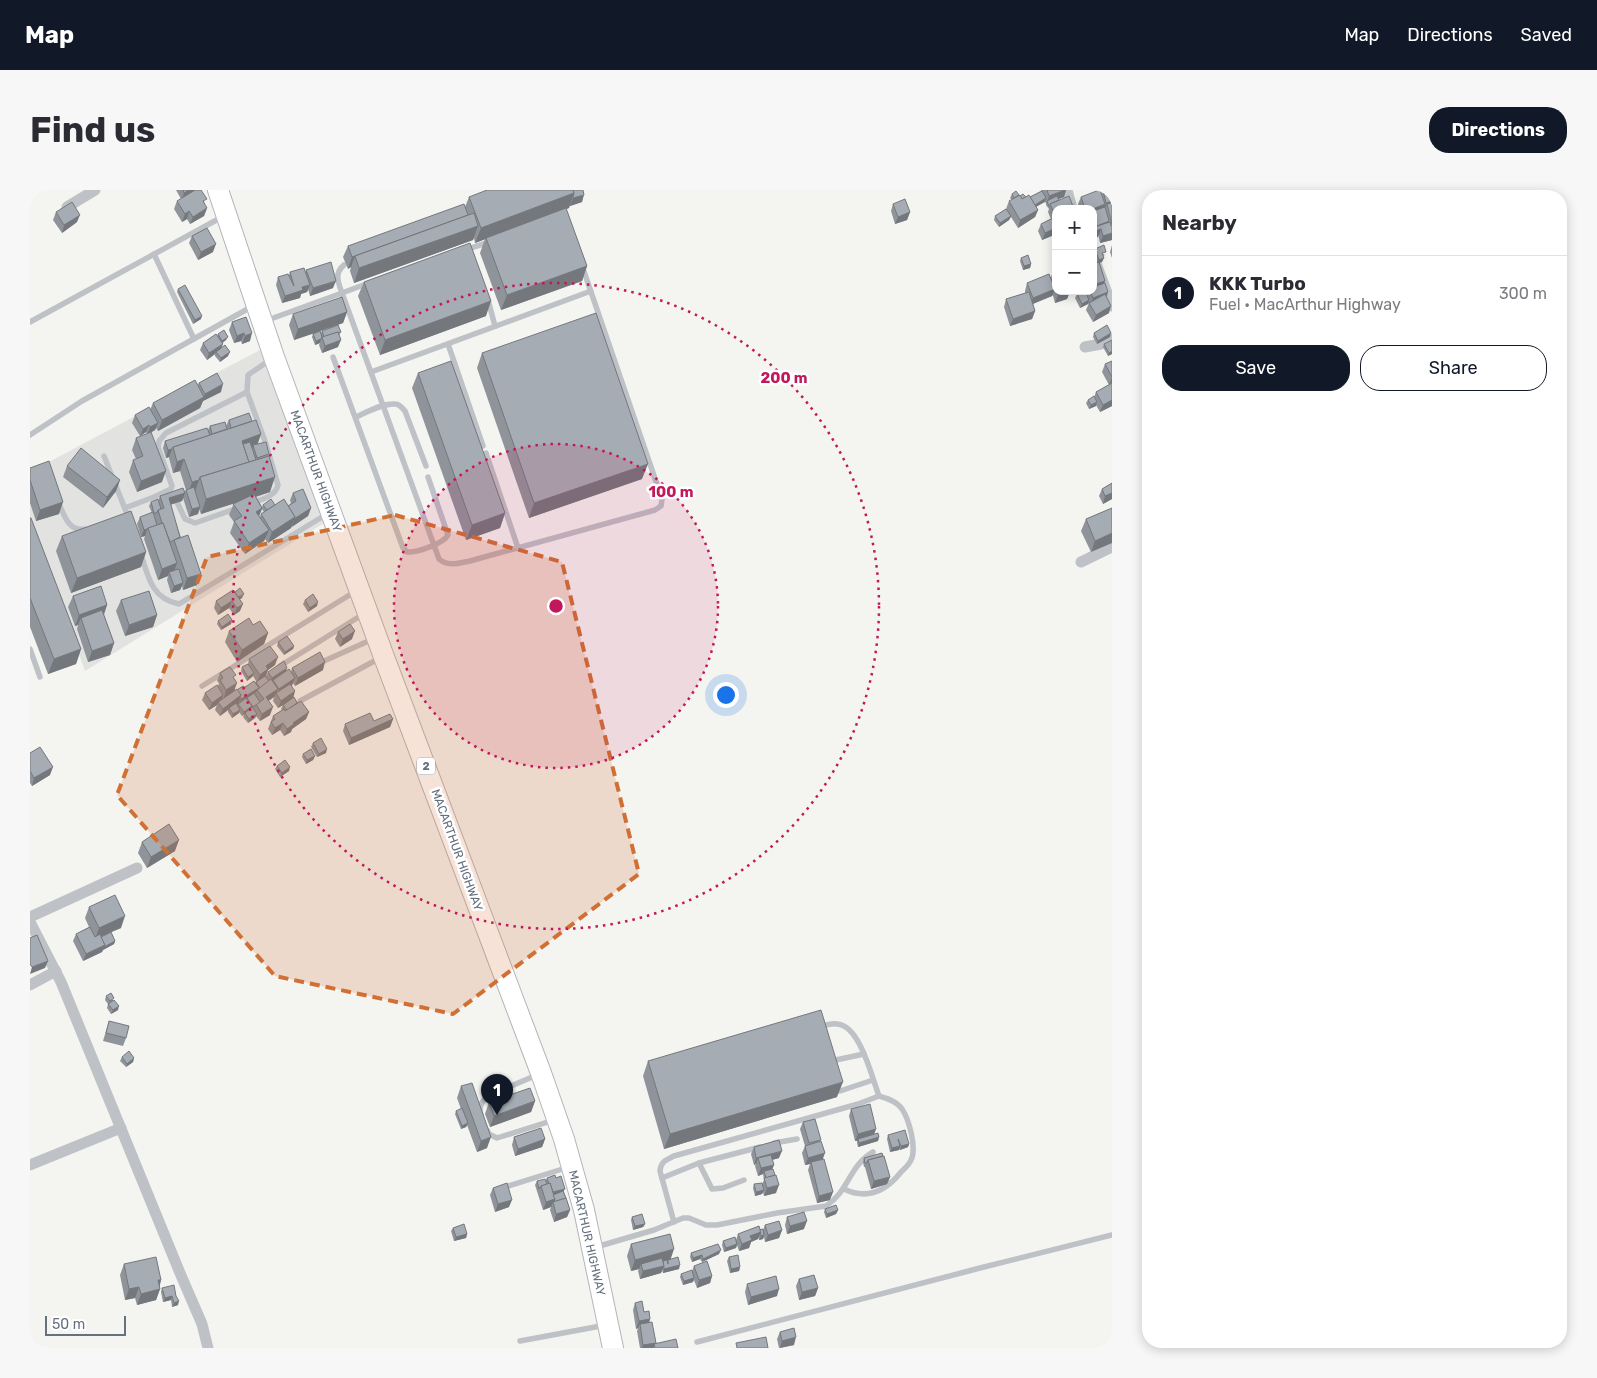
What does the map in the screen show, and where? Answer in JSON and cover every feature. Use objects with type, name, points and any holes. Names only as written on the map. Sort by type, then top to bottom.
[{"type":"highway","name":"MACARTHUR HIGHWAY","points":[[218,190],[274,357],[330,511],[557,1119],[584,1210],[613,1348]]},
{"type":"street","points":[[68,207],[95,190]]},
{"type":"street","points":[[1067,190],[1071,205]]},
{"type":"street","points":[[1097,267],[1112,306]]},
{"type":"street","points":[[1085,347],[1101,344],[1112,339]]},
{"type":"street","points":[[1081,562],[1112,547]]},
{"type":"street","points":[[30,916],[137,868]]},
{"type":"street","points":[[30,922],[56,971],[196,1310],[208,1348]]},
{"type":"street","points":[[30,985],[56,971]]},
{"type":"street","points":[[30,1165],[121,1128]]},
{"type":"lane","points":[[30,322],[226,214]]},
{"type":"lane","points":[[30,435],[82,401],[194,338],[260,312],[342,293],[561,218],[566,219],[591,291],[662,499],[661,506],[655,510],[518,548],[453,564],[441,561],[434,544],[384,406],[371,372],[342,293],[337,279],[338,273],[344,265]]},
{"type":"lane","points":[[473,248],[475,256]]},
{"type":"lane","points":[[154,254],[194,338]]},
{"type":"lane","points":[[485,291],[496,326]]},
{"type":"lane","points":[[371,372],[591,291]]},
{"type":"lane","points":[[448,344],[483,446]]},
{"type":"lane","points":[[247,392],[166,433],[159,440],[158,447],[172,486],[171,489],[185,519],[195,523],[270,496],[276,491],[278,485],[266,444],[247,392],[248,375],[274,357]]},
{"type":"lane","points":[[333,357],[403,548],[407,552],[443,541],[448,535],[428,477]]},
{"type":"lane","points":[[356,417],[384,406],[396,404],[401,406],[405,411],[426,466]]},
{"type":"lane","points":[[486,453],[518,548]]},
{"type":"lane","points":[[104,456],[131,525]]},
{"type":"lane","points":[[125,508],[171,489]]},
{"type":"lane","points":[[56,498],[67,521],[75,529],[84,530],[93,527]]},
{"type":"lane","points":[[137,544],[154,588],[161,597],[169,602],[179,604],[330,511]]},
{"type":"lane","points":[[119,518],[128,516]]},
{"type":"lane","points":[[202,686],[359,589]]},
{"type":"lane","points":[[280,666],[367,611]]},
{"type":"lane","points":[[324,661],[377,638]]},
{"type":"lane","points":[[30,649],[40,678]]},
{"type":"lane","points":[[300,701],[384,656]]},
{"type":"lane","points":[[822,1026],[838,1024],[845,1027],[856,1037],[864,1054],[878,1096]]},
{"type":"lane","points":[[831,1062],[864,1054]]},
{"type":"lane","points":[[541,1073],[487,1096],[482,1101],[480,1111],[483,1124],[489,1134],[497,1138],[557,1119]]},
{"type":"lane","points":[[840,1091],[873,1080]]},
{"type":"lane","points":[[674,1222],[660,1171],[664,1161],[674,1156],[858,1104],[878,1096],[894,1102],[902,1108],[911,1132],[914,1148],[911,1160],[886,1188],[874,1192],[856,1194],[844,1189]]},
{"type":"lane","points":[[662,1178],[699,1163],[797,1139]]},
{"type":"lane","points":[[592,1248],[654,1230],[683,1218],[689,1218],[706,1225],[717,1225],[777,1213],[826,1206],[844,1189],[863,1158],[873,1152]]},
{"type":"lane","points":[[699,1163],[712,1189],[723,1188],[744,1180]]},
{"type":"lane","points":[[499,1189],[572,1166]]},
{"type":"lane","points":[[698,1342],[1112,1235]]},
{"type":"lane","points":[[520,1341],[608,1325]]},
{"type":"highlighted area","points":[[395,515],[562,562],[639,874],[453,1014],[275,976],[117,795],[207,557]]},
{"type":"shaded area","points":[[260,350],[324,523],[85,671],[30,521],[30,472]]},
{"type":"building","points":[[195,190],[201,190],[207,199],[203,201],[207,208],[193,217],[189,211],[185,214],[177,201]]},
{"type":"building","points":[[487,190],[573,190],[574,193],[481,228],[469,197]]},
{"type":"building","points":[[573,190],[583,190],[584,195],[573,198]]},
{"type":"building","points":[[1047,190],[1065,190],[1049,196]]},
{"type":"building","points":[[1100,190],[1105,204],[1097,207],[1097,205],[1084,205],[1081,197]]},
{"type":"building","points":[[1103,190],[1112,190],[1112,201],[1106,203]]},
{"type":"building","points":[[1016,191],[1019,195],[1014,198],[1012,194]]},
{"type":"building","points":[[1042,191],[1046,198],[1035,205],[1030,197]]},
{"type":"building","points":[[1020,195],[1022,199],[1029,195],[1038,210],[1020,220],[1009,201]]},
{"type":"building","points":[[1057,196],[1059,200],[1049,206],[1047,201]]},
{"type":"building","points":[[1069,196],[1072,205],[1052,205],[1052,208],[1050,204]]},
{"type":"building","points":[[905,199],[910,212],[898,217],[893,204]]},
{"type":"building","points":[[72,202],[80,215],[64,225],[56,212]]},
{"type":"building","points":[[1112,203],[1112,224],[1107,204]]},
{"type":"building","points":[[464,204],[468,215],[352,257],[348,246]]},
{"type":"building","points":[[1105,207],[1109,221],[1097,226],[1097,210]]},
{"type":"building","points":[[566,208],[587,266],[507,295],[486,238]]},
{"type":"building","points":[[1006,209],[1011,216],[1000,223],[995,216]]},
{"type":"building","points":[[474,213],[478,226],[359,268],[355,256]]},
{"type":"building","points":[[1052,218],[1052,230],[1045,233],[1041,224]]},
{"type":"building","points":[[1110,222],[1112,233],[1103,236],[1101,229],[1097,230],[1097,226]]},
{"type":"building","points":[[207,228],[216,244],[201,252],[192,236]]},
{"type":"building","points":[[470,243],[491,301],[385,340],[364,282]]},
{"type":"building","points":[[1104,245],[1106,252],[1102,253],[1104,258],[1099,260],[1097,248]]},
{"type":"building","points":[[1028,255],[1031,264],[1024,266],[1021,258]]},
{"type":"building","points":[[331,262],[336,281],[313,288],[306,270]]},
{"type":"building","points":[[1099,262],[1105,281],[1097,284],[1097,263]]},
{"type":"building","points":[[304,268],[310,285],[302,287],[303,290],[285,296],[278,277],[288,274],[294,286],[290,272]]},
{"type":"building","points":[[1049,274],[1052,282],[1052,290],[1033,298],[1027,283]]},
{"type":"building","points":[[1105,283],[1108,292],[1093,298],[1092,295],[1097,295],[1097,286]]},
{"type":"building","points":[[185,285],[202,316],[195,320],[178,289]]},
{"type":"building","points":[[1029,292],[1035,311],[1013,319],[1006,299]]},
{"type":"building","points":[[1105,294],[1111,306],[1096,315],[1089,303]]},
{"type":"building","points":[[1078,295],[1087,295],[1089,300],[1082,304]]},
{"type":"building","points":[[342,297],[347,312],[298,329],[293,314]]},
{"type":"building","points":[[596,313],[648,464],[534,503],[482,353]]},
{"type":"building","points":[[246,317],[252,333],[245,336],[244,333],[237,336],[232,322]]},
{"type":"building","points":[[338,325],[341,332],[324,337],[322,331]]},
{"type":"building","points":[[1107,325],[1111,333],[1098,341],[1094,333]]},
{"type":"building","points":[[224,330],[228,337],[222,341],[218,334]]},
{"type":"building","points":[[320,331],[322,337],[316,341],[313,334]]},
{"type":"building","points":[[338,332],[341,340],[325,346],[322,337]]},
{"type":"building","points":[[216,334],[223,344],[209,353],[203,343]]},
{"type":"building","points":[[1112,340],[1112,351],[1109,353],[1104,344]]},
{"type":"building","points":[[225,345],[230,352],[221,358],[216,352]]},
{"type":"building","points":[[451,361],[505,513],[472,525],[418,373]]},
{"type":"building","points":[[1112,361],[1112,377],[1105,364]]},
{"type":"building","points":[[217,373],[223,384],[205,394],[199,383]]},
{"type":"building","points":[[195,380],[204,397],[162,420],[153,403]]},
{"type":"building","points":[[1112,383],[1112,400],[1103,405],[1096,392]]},
{"type":"building","points":[[1094,396],[1097,402],[1091,405],[1088,400]]},
{"type":"building","points":[[149,407],[158,423],[143,429],[135,415]]},
{"type":"building","points":[[249,413],[252,421],[231,428],[229,420]]},
{"type":"building","points":[[256,420],[261,434],[242,441],[249,462],[200,477],[199,480],[192,482],[184,459],[177,462],[173,447]]},
{"type":"building","points":[[225,422],[227,429],[212,434],[210,426]]},
{"type":"building","points":[[207,428],[210,435],[168,450],[165,441]]},
{"type":"building","points":[[151,432],[166,471],[141,481],[133,460],[143,456],[136,438]]},
{"type":"building","points":[[250,442],[256,460],[249,462],[243,444]]},
{"type":"building","points":[[266,442],[269,454],[257,458],[253,445]]},
{"type":"building","points":[[81,448],[120,480],[107,497],[67,466]]},
{"type":"building","points":[[269,456],[275,477],[206,499],[200,477]]},
{"type":"building","points":[[49,461],[63,502],[40,510],[30,480],[30,468]]},
{"type":"building","points":[[1112,483],[1112,493],[1105,496],[1102,489]]},
{"type":"building","points":[[194,487],[200,507],[192,509],[186,490]]},
{"type":"building","points":[[183,488],[185,493],[169,498],[180,537],[170,542],[158,510],[164,508],[160,496]]},
{"type":"building","points":[[303,489],[311,508],[294,519],[295,517],[288,506],[296,501],[293,493]]},
{"type":"building","points":[[254,494],[262,508],[256,512],[269,530],[249,543],[234,521],[242,516],[233,504]]},
{"type":"building","points":[[158,499],[161,509],[154,513],[151,502]]},
{"type":"building","points":[[271,499],[275,505],[267,510],[263,505]]},
{"type":"building","points":[[284,499],[295,517],[272,532],[261,514]]},
{"type":"building","points":[[1112,508],[1112,533],[1095,541],[1086,519]]},
{"type":"building","points":[[131,511],[146,552],[77,578],[62,536]]},
{"type":"building","points":[[153,512],[157,525],[144,530],[140,517]]},
{"type":"building","points":[[30,518],[81,649],[54,659],[30,598]]},
{"type":"building","points":[[163,523],[177,563],[162,569],[148,528]]},
{"type":"building","points":[[188,535],[201,574],[187,578],[174,540]]},
{"type":"building","points":[[179,569],[183,583],[174,586],[169,572]]},
{"type":"building","points":[[101,586],[107,605],[79,615],[73,596]]},
{"type":"building","points":[[240,588],[244,594],[238,597],[235,592]]},
{"type":"building","points":[[233,590],[243,604],[237,608],[232,601],[221,608],[216,601]]},
{"type":"building","points":[[149,591],[157,615],[129,625],[121,600]]},
{"type":"building","points":[[313,594],[318,602],[310,608],[305,600]]},
{"type":"building","points":[[102,610],[114,643],[92,651],[81,618]]},
{"type":"building","points":[[228,614],[232,620],[222,627],[218,621]]},
{"type":"building","points":[[249,618],[253,625],[260,621],[268,633],[242,650],[229,631]]},
{"type":"building","points":[[350,624],[355,631],[343,639],[338,632]]},
{"type":"building","points":[[287,636],[294,646],[285,652],[278,642]]},
{"type":"building","points":[[270,646],[278,657],[266,666],[268,669],[260,675],[249,659]]},
{"type":"building","points":[[320,652],[325,662],[298,678],[292,668]]},
{"type":"building","points":[[284,661],[287,668],[272,678],[268,672]]},
{"type":"building","points":[[248,664],[254,673],[248,677],[242,667]]},
{"type":"building","points":[[230,667],[236,675],[233,677],[237,683],[226,690],[220,680],[223,678],[220,673]]},
{"type":"building","points":[[289,669],[295,678],[279,689],[273,680]]},
{"type":"building","points":[[265,676],[269,681],[260,688],[256,682]]},
{"type":"building","points":[[271,679],[278,689],[266,697],[273,707],[262,714],[256,704],[264,699],[257,690]]},
{"type":"building","points":[[254,681],[259,688],[241,699],[241,695],[237,690],[243,686],[244,688]]},
{"type":"building","points":[[290,684],[295,691],[281,701],[276,693]]},
{"type":"building","points":[[217,685],[223,695],[212,703],[205,693]]},
{"type":"building","points":[[237,689],[241,695],[223,709],[218,702]]},
{"type":"building","points":[[254,693],[260,702],[253,707],[247,698]]},
{"type":"building","points":[[294,697],[297,703],[287,710],[283,705]]},
{"type":"building","points":[[246,698],[252,706],[244,712],[238,704]]},
{"type":"building","points":[[301,701],[309,712],[287,729],[283,723],[275,728],[271,722],[275,719],[273,716]]},
{"type":"building","points":[[236,703],[240,710],[233,714],[229,708]]},
{"type":"building","points":[[252,707],[257,714],[249,719],[245,713]]},
{"type":"building","points":[[370,713],[374,721],[390,714],[393,719],[351,738],[345,724]]},
{"type":"building","points":[[321,738],[327,749],[319,754],[313,743]]},
{"type":"building","points":[[40,747],[53,767],[34,778],[30,771],[30,753]]},
{"type":"building","points":[[311,749],[315,756],[307,760],[303,754]]},
{"type":"building","points":[[285,760],[290,767],[282,773],[277,766]]},
{"type":"building","points":[[169,824],[179,840],[151,857],[142,842]]},
{"type":"building","points":[[115,895],[125,916],[99,928],[89,907]]},
{"type":"building","points":[[90,927],[95,937],[100,934],[105,945],[86,954],[76,934]]},
{"type":"building","points":[[111,932],[115,941],[104,947],[105,945],[101,937]]},
{"type":"building","points":[[37,935],[48,961],[32,967],[30,964],[30,938]]},
{"type":"building","points":[[111,993],[114,998],[110,1001],[106,996]]},
{"type":"building","points":[[114,1000],[119,1006],[113,1010],[108,1004]]},
{"type":"building","points":[[821,1010],[843,1082],[670,1134],[648,1061]]},
{"type":"building","points":[[109,1021],[129,1026],[126,1038],[106,1033]]},
{"type":"building","points":[[129,1051],[134,1058],[127,1064],[122,1057]]},
{"type":"building","points":[[472,1083],[491,1137],[481,1141],[461,1086]]},
{"type":"building","points":[[530,1088],[535,1101],[494,1116],[489,1102]]},
{"type":"building","points":[[870,1104],[876,1129],[858,1134],[851,1109]]},
{"type":"building","points":[[462,1108],[468,1123],[462,1126],[456,1111]]},
{"type":"building","points":[[815,1119],[821,1140],[809,1143],[803,1122]]},
{"type":"building","points":[[541,1128],[545,1139],[518,1149],[514,1137]]},
{"type":"building","points":[[905,1130],[909,1144],[901,1146],[898,1139],[900,1146],[892,1148],[888,1135]]},
{"type":"building","points":[[878,1133],[879,1137],[859,1143],[858,1139]]},
{"type":"building","points":[[779,1140],[782,1151],[756,1158],[754,1147]]},
{"type":"building","points":[[821,1141],[825,1153],[808,1158],[805,1146]]},
{"type":"building","points":[[882,1153],[883,1156],[868,1160],[865,1163],[864,1158]]},
{"type":"building","points":[[771,1155],[774,1165],[761,1168],[758,1158]]},
{"type":"building","points":[[884,1156],[890,1177],[874,1181],[868,1160]]},
{"type":"building","points":[[824,1159],[833,1192],[819,1196],[811,1162]]},
{"type":"building","points":[[773,1169],[775,1175],[766,1178],[764,1171]]},
{"type":"building","points":[[555,1175],[556,1178],[561,1176],[565,1189],[553,1192],[547,1178]]},
{"type":"building","points":[[776,1175],[779,1185],[767,1188],[764,1178]]},
{"type":"building","points":[[545,1179],[547,1184],[539,1189],[537,1181]]},
{"type":"building","points":[[507,1183],[512,1200],[498,1204],[493,1188]]},
{"type":"building","points":[[550,1183],[555,1199],[546,1202],[541,1186]]},
{"type":"building","points":[[762,1183],[764,1190],[756,1192],[754,1184]]},
{"type":"building","points":[[563,1191],[566,1198],[554,1202],[553,1195]]},
{"type":"building","points":[[566,1198],[570,1210],[556,1214],[553,1202]]},
{"type":"building","points":[[836,1205],[838,1210],[827,1214],[825,1209]]},
{"type":"building","points":[[804,1212],[807,1221],[790,1226],[787,1217]]},
{"type":"building","points":[[642,1214],[645,1224],[635,1226],[632,1217]]},
{"type":"building","points":[[779,1221],[782,1230],[768,1235],[765,1225]]},
{"type":"building","points":[[464,1224],[467,1234],[456,1237],[453,1228]]},
{"type":"building","points":[[759,1226],[761,1232],[750,1236],[752,1240],[742,1244],[738,1234]]},
{"type":"building","points":[[763,1229],[764,1235],[761,1236],[760,1230]]},
{"type":"building","points":[[670,1234],[674,1249],[635,1260],[631,1244]]},
{"type":"building","points":[[735,1237],[737,1244],[726,1248],[723,1241]]},
{"type":"building","points":[[718,1244],[721,1250],[703,1259],[702,1255],[693,1258],[691,1253]]},
{"type":"building","points":[[738,1255],[740,1267],[731,1269],[729,1257]]},
{"type":"building","points":[[156,1257],[161,1280],[158,1280],[160,1289],[141,1294],[139,1287],[129,1289],[124,1264]]},
{"type":"building","points":[[678,1257],[680,1265],[664,1269],[663,1261],[667,1260],[668,1264],[668,1260]]},
{"type":"building","points":[[662,1258],[664,1266],[643,1271],[641,1264]]},
{"type":"building","points":[[707,1261],[712,1276],[699,1280],[694,1266]]},
{"type":"building","points":[[692,1270],[694,1278],[684,1281],[681,1274]]},
{"type":"building","points":[[814,1275],[818,1288],[802,1292],[799,1279]]},
{"type":"building","points":[[776,1276],[779,1289],[751,1297],[747,1284]]},
{"type":"building","points":[[174,1285],[179,1301],[174,1303],[172,1296],[165,1298],[162,1288]]},
{"type":"building","points":[[642,1301],[644,1312],[649,1311],[650,1319],[639,1321],[635,1303]]},
{"type":"building","points":[[652,1322],[656,1343],[643,1345],[640,1324]]},
{"type":"building","points":[[794,1328],[796,1337],[782,1341],[780,1332]]},
{"type":"building","points":[[766,1337],[768,1348],[737,1348],[736,1343]]},
{"type":"building","points":[[676,1339],[678,1348],[655,1348],[654,1344]]},
{"type":"place","name":"KKK Turbo","points":[[497,1115]]}]
